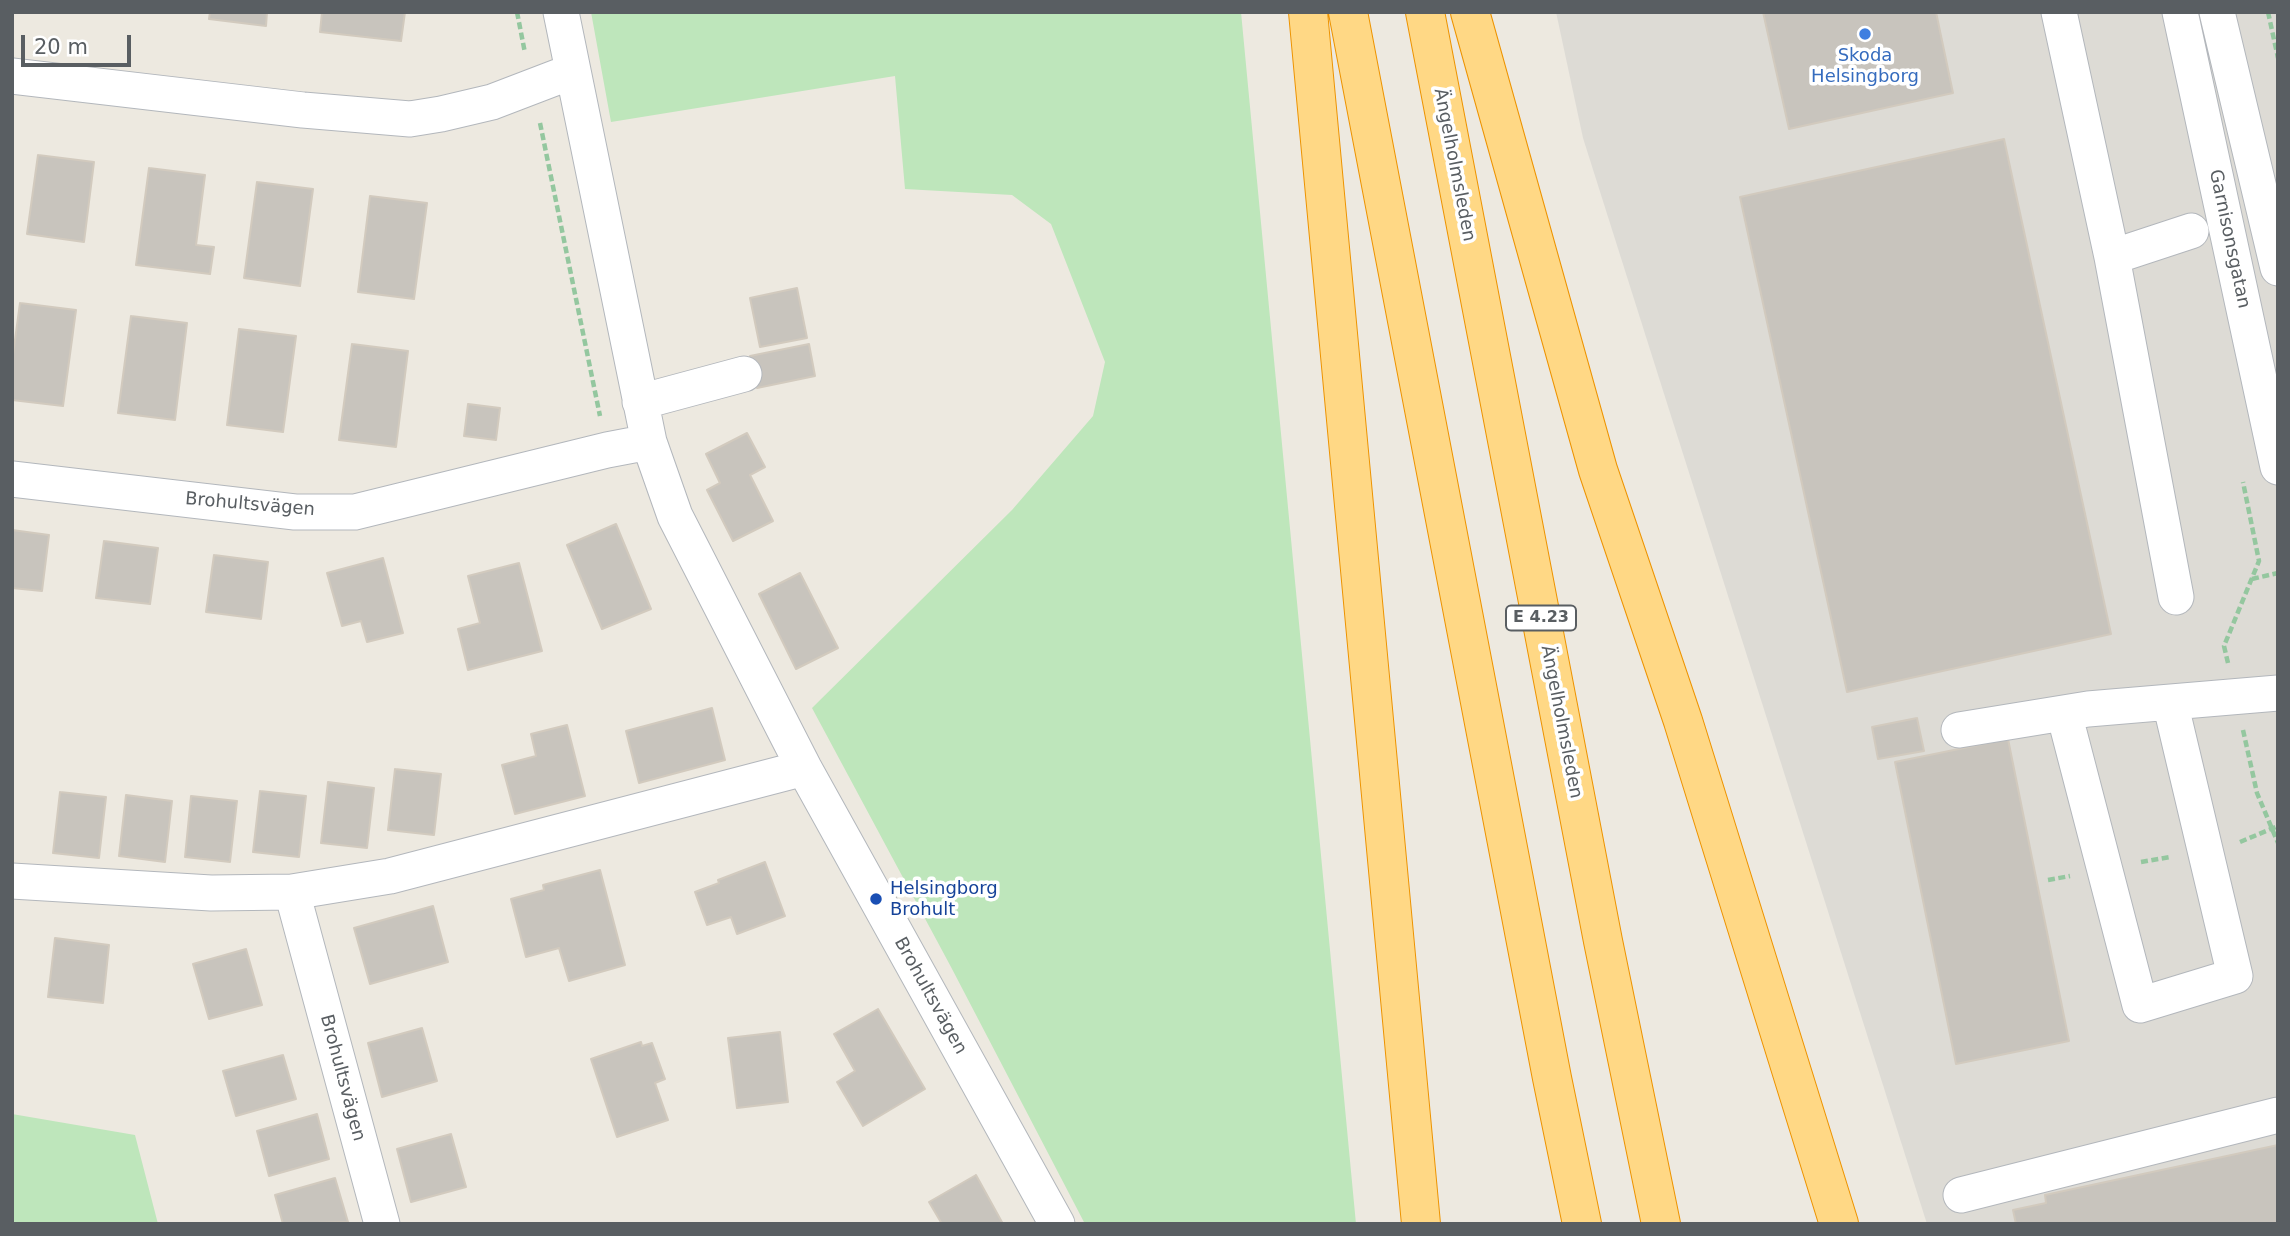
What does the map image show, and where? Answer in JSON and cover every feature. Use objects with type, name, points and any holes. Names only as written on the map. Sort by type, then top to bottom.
[{"type":"highway","points":[[1308,12],[1421,1224]]},
{"type":"highway","points":[[1348,12],[1546,1051],[1582,1224]]},
{"type":"highway","name":"Ängelholmsleden","points":[[1425,12],[1603,941],[1661,1224]]},
{"type":"highway","points":[[1470,12],[1598,470],[1683,721],[1839,1224]]},
{"type":"street","name":"Brohultsvägen","points":[[561,12],[649,442],[675,516],[804,768],[1057,1224]]},
{"type":"street","points":[[2059,12],[2112,257],[2176,597]]},
{"type":"street","name":"Garnisonsgatan","points":[[2180,12],[2278,467]]},
{"type":"street","points":[[2217,12],[2278,268]]},
{"type":"street","points":[[12,76],[303,110],[410,119],[492,102],[573,71]]},
{"type":"street","points":[[2112,257],[2191,231]]},
{"type":"street","points":[[640,402],[744,374]]},
{"type":"street","name":"Brohultsvägen","points":[[12,479],[295,512],[355,512],[649,442]]},
{"type":"street","points":[[1959,730],[2064,713],[2278,693]]},
{"type":"street","points":[[2064,713],[2140,1005],[2235,976],[2170,702]]},
{"type":"street","points":[[12,881],[211,893],[292,892],[390,876],[804,768]]},
{"type":"street","name":"Brohultsvägen","points":[[292,892],[382,1224]]},
{"type":"street","points":[[1961,1195],[2278,1115]]},
{"type":"path","points":[[517,12],[607,450]]},
{"type":"path","points":[[2268,12],[2278,58]]},
{"type":"path","points":[[2241,470],[2259,561],[2224,646],[2257,793],[2278,843]]},
{"type":"path","points":[[2251,579],[2278,573]]},
{"type":"path","points":[[2048,880],[2237,843],[2270,827],[2278,826]]},
{"type":"shaded area","points":[[1556,12],[2278,12],[2278,1224],[1927,1224],[1583,138]]},
{"type":"green space","points":[[591,12],[1241,12],[1356,1224],[1085,1224],[812,708],[1012,510],[1093,416],[1105,362],[1051,224],[1012,195],[905,189],[895,76],[611,122]]},
{"type":"green space","points":[[12,1114],[135,1135],[158,1224],[12,1224]]},
{"type":"building","points":[[210,12],[267,12],[266,26],[209,19]]},
{"type":"building","points":[[322,12],[405,12],[401,41],[320,32]]},
{"type":"building","points":[[1763,12],[1936,12],[1953,93],[1789,129]]},
{"type":"building","points":[[2004,139],[2111,634],[1847,692],[1740,197]]},
{"type":"building","points":[[38,155],[94,162],[84,242],[27,234]]},
{"type":"building","points":[[149,168],[205,175],[196,245],[214,247],[210,274],[136,265]]},
{"type":"building","points":[[257,182],[313,189],[300,286],[244,278]]},
{"type":"building","points":[[370,196],[427,203],[414,299],[358,292]]},
{"type":"building","points":[[797,288],[807,338],[760,347],[750,298]]},
{"type":"building","points":[[20,303],[76,310],[63,406],[12,400],[12,362]]},
{"type":"building","points":[[131,316],[187,323],[175,420],[118,413]]},
{"type":"building","points":[[239,329],[296,336],[283,432],[227,425]]},
{"type":"building","points":[[352,344],[408,351],[396,447],[339,440]]},
{"type":"building","points":[[809,344],[815,376],[757,388],[750,356]]},
{"type":"building","points":[[468,404],[500,408],[496,440],[464,436]]},
{"type":"building","points":[[747,433],[765,467],[750,475],[773,521],[733,541],[707,490],[720,483],[706,454]]},
{"type":"building","points":[[616,524],[651,609],[602,629],[567,545]]},
{"type":"building","points":[[12,530],[49,535],[42,591],[12,588]]},
{"type":"building","points":[[104,541],[158,548],[150,604],[96,598]]},
{"type":"building","points":[[214,555],[268,562],[261,619],[206,612]]},
{"type":"building","points":[[383,558],[403,633],[367,642],[361,621],[342,626],[327,573]]},
{"type":"building","points":[[519,563],[542,651],[468,670],[458,629],[480,623],[468,576]]},
{"type":"building","points":[[800,573],[838,648],[796,669],[759,594]]},
{"type":"building","points":[[712,708],[725,760],[639,783],[626,731]]},
{"type":"building","points":[[1917,718],[1924,751],[1878,759],[1872,727]]},
{"type":"building","points":[[567,725],[585,796],[515,814],[502,765],[536,756],[531,734]]},
{"type":"building","points":[[2008,739],[2069,1041],[1956,1064],[1895,762]]},
{"type":"building","points":[[395,769],[441,774],[434,835],[388,830]]},
{"type":"building","points":[[328,782],[374,788],[367,848],[321,843]]},
{"type":"building","points":[[260,791],[306,796],[299,857],[253,852]]},
{"type":"building","points":[[60,792],[106,797],[99,858],[53,853]]},
{"type":"building","points":[[126,795],[172,801],[165,862],[119,856]]},
{"type":"building","points":[[191,796],[237,801],[230,862],[185,857]]},
{"type":"building","points":[[765,862],[785,916],[737,934],[731,917],[707,925],[695,892]]},
{"type":"building","points":[[600,870],[625,965],[569,981],[559,948],[526,957],[511,899],[544,890],[543,885]]},
{"type":"building","points":[[433,906],[448,962],[370,984],[354,928]]},
{"type":"building","points":[[55,938],[109,945],[103,1003],[48,997]]},
{"type":"building","points":[[246,949],[262,1005],[209,1019],[193,964]]},
{"type":"building","points":[[878,1009],[925,1089],[863,1126],[837,1082],[855,1071],[834,1034]]},
{"type":"building","points":[[422,1028],[437,1081],[382,1097],[368,1043]]},
{"type":"building","points":[[780,1032],[788,1102],[737,1108],[728,1038]]},
{"type":"building","points":[[641,1042],[642,1046],[652,1043],[665,1079],[655,1083],[668,1120],[617,1137],[591,1059]]},
{"type":"building","points":[[283,1055],[296,1099],[236,1116],[223,1071]]},
{"type":"building","points":[[317,1114],[329,1159],[269,1176],[257,1131]]},
{"type":"building","points":[[451,1134],[466,1187],[411,1202],[397,1149]]},
{"type":"building","points":[[2278,1145],[2278,1224],[2016,1224],[2013,1210],[2046,1203],[2045,1195]]},
{"type":"building","points":[[976,1175],[1003,1224],[942,1224],[929,1202]]},
{"type":"building","points":[[335,1178],[348,1222],[283,1224],[275,1195]]},
{"type":"place","name":"Skoda Helsingborg","points":[[1865,34]]},
{"type":"place","name":"Helsingborg Brohult","points":[[876,899]]}]
